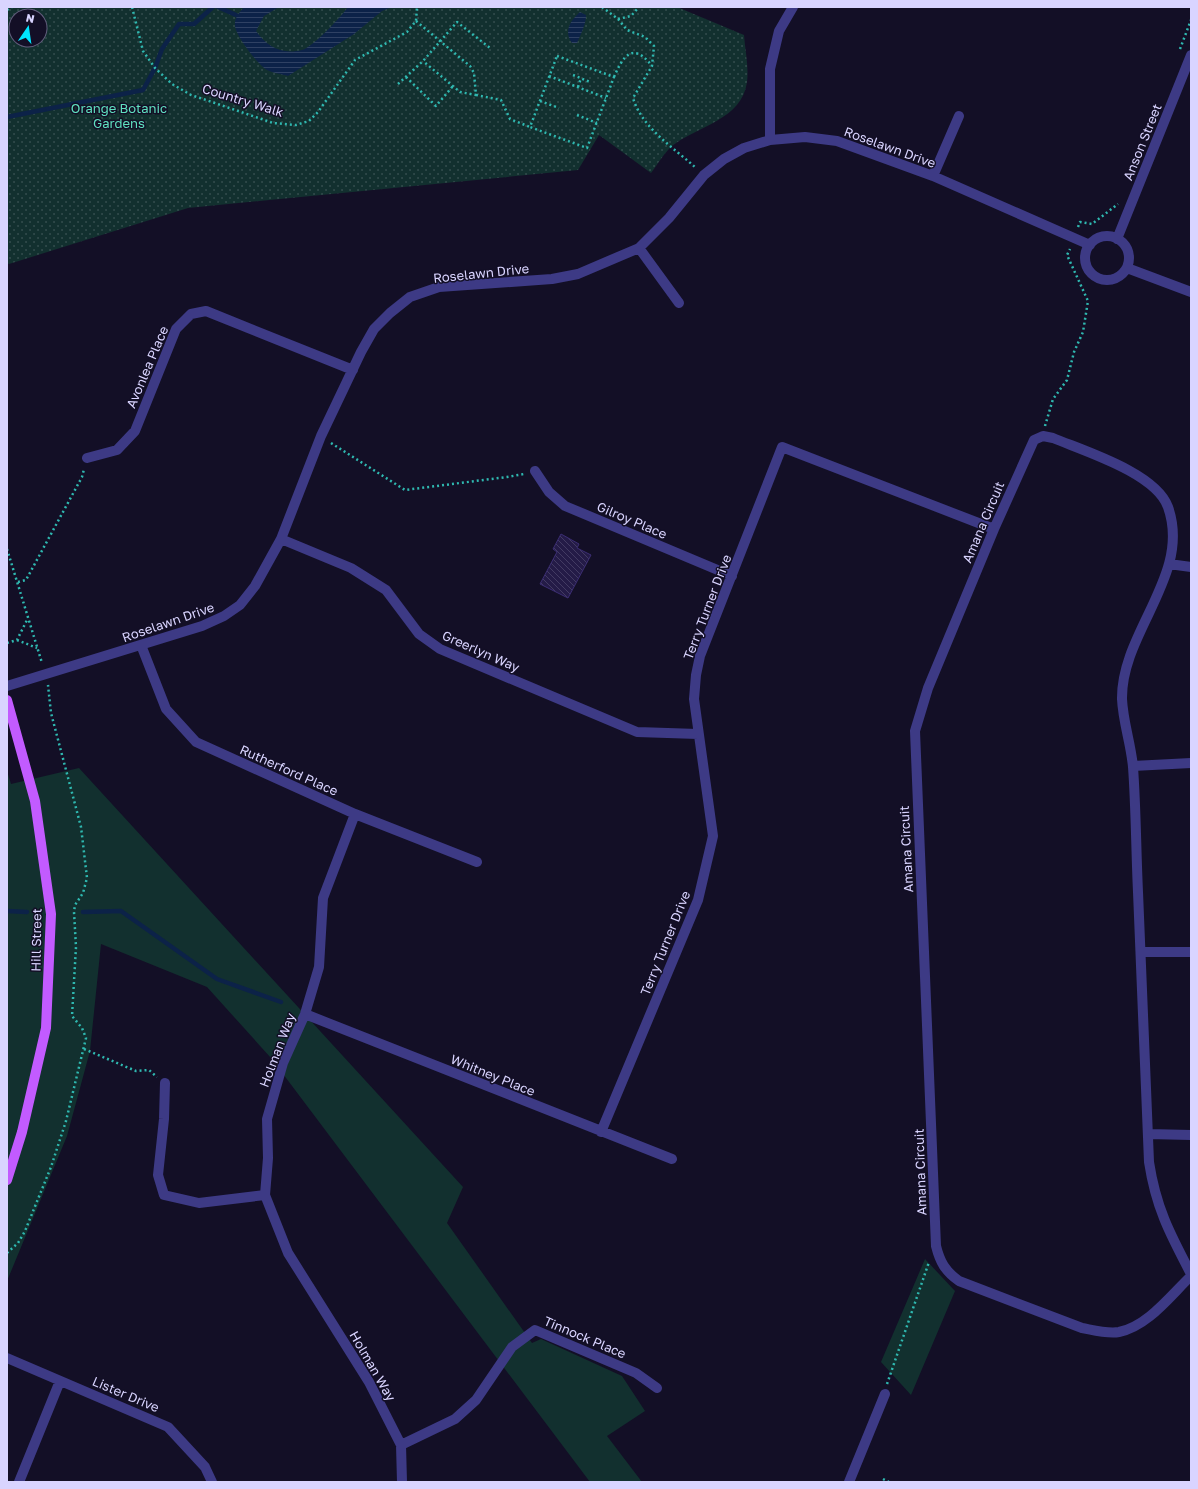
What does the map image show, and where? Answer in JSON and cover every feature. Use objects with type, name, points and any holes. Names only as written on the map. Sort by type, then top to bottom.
[{"type":"main road","name":"Hill Street","points":[[7,700],[35,801],[51,914],[46,1028],[22,1132],[7,1180]]},
{"type":"street","points":[[770,140],[770,69],[779,32],[793,7]]},
{"type":"street","name":"Anson Street","points":[[1117,238],[1191,55]]},
{"type":"street","points":[[933,176],[959,116]]},
{"type":"street","name":"Roselawn Drive","points":[[7,686],[202,626],[224,616],[240,605],[255,586],[281,539],[321,436],[374,329],[410,296],[439,287],[552,279],[578,274],[639,248],[669,218],[704,176],[724,159],[744,148],[770,140],[805,137],[837,141],[933,176],[1074,236],[1090,245]]},
{"type":"street","points":[[1105,236],[1117,238],[1126,246],[1128,251],[1129,257],[1127,268],[1122,274],[1115,278],[1107,280],[1099,278],[1092,273],[1087,266],[1085,258],[1090,245],[1094,240],[1105,236]]},
{"type":"street","points":[[639,248],[679,303]]},
{"type":"street","points":[[1127,268],[1191,292]]},
{"type":"street","name":"Avonlea Place","points":[[87,458],[117,450],[135,431],[176,329],[191,314],[206,311],[353,370]]},
{"type":"street","name":"Amana Circuit","points":[[1043,436],[1053,438],[1136,473],[1152,486],[1168,505],[1173,534],[1169,564],[1137,638],[1125,677],[1122,699],[1132,766],[1148,1134],[1152,1187],[1160,1211],[1191,1275],[1145,1319],[1133,1328],[1117,1332],[1082,1328],[959,1281],[949,1273],[939,1261],[936,1246],[915,731],[926,696],[994,529],[1034,440],[1043,436]]},
{"type":"street","name":"Terry Turner Drive","points":[[601,1132],[698,900],[713,836],[694,699],[696,674],[700,656],[782,447],[994,529]]},
{"type":"street","name":"Gilroy Place","points":[[535,471],[549,492],[565,506],[732,576]]},
{"type":"street","name":"Greerlyn Way","points":[[281,539],[351,568],[386,590],[419,634],[440,649],[637,732],[698,734]]},
{"type":"street","points":[[1169,564],[1191,567]]},
{"type":"street","name":"Rutherford Place","points":[[141,645],[166,709],[196,742],[355,814],[477,862]]},
{"type":"street","points":[[1132,766],[1191,763]]},
{"type":"street","name":"Holman Way","points":[[355,814],[323,898],[319,967],[305,1014],[283,1063],[266,1119],[268,1158],[265,1195],[288,1253],[369,1382],[401,1445],[402,1482]]},
{"type":"street","points":[[1141,952],[1191,952]]},
{"type":"street","name":"Whitney Place","points":[[305,1014],[672,1159]]},
{"type":"street","points":[[165,1083],[164,1119],[158,1176],[164,1195],[199,1203],[265,1195]]},
{"type":"street","points":[[1148,1134],[1191,1135]]},
{"type":"street","name":"Tinnock Place","points":[[401,1445],[455,1419],[476,1400],[512,1348],[535,1330],[636,1373],[656,1388]]},
{"type":"street","name":"Lister Drive","points":[[7,1358],[168,1427],[205,1467],[212,1482]]},
{"type":"street","points":[[19,1482],[60,1380]]},
{"type":"street","points":[[849,1482],[885,1394]]},
{"type":"path","points":[[7,10],[12,7]]},
{"type":"path","name":"Country Walk","points":[[132,7],[144,51],[155,68],[172,84],[191,95],[212,102],[273,122],[296,125],[309,121],[318,112],[355,60],[407,32],[416,21]]},
{"type":"path","points":[[417,7],[416,21],[439,42],[470,66],[474,73],[476,95]]},
{"type":"path","points":[[602,7],[618,19],[627,30],[645,37],[654,46],[652,66],[633,98],[636,110],[646,124],[704,176]]},
{"type":"path","points":[[618,19],[631,16],[639,7]]},
{"type":"path","points":[[1177,56],[1191,20]]},
{"type":"path","points":[[398,84],[423,61],[457,22],[490,48]]},
{"type":"path","points":[[423,61],[460,92],[501,100],[510,119],[588,148],[620,61],[627,54],[636,53],[645,56],[652,66]]},
{"type":"path","points":[[530,127],[557,56],[614,77]]},
{"type":"path","points":[[573,75],[590,82]]},
{"type":"path","points":[[549,76],[606,98]]},
{"type":"path","points":[[406,77],[436,106],[453,86]]},
{"type":"path","points":[[578,87],[581,78]]},
{"type":"path","points":[[540,101],[559,108]]},
{"type":"path","points":[[577,115],[597,123]]},
{"type":"path","points":[[1043,436],[1053,399],[1067,380],[1074,352],[1083,332],[1088,301],[1068,256],[1074,236],[1080,222],[1092,224],[1120,202]]},
{"type":"path","points":[[321,436],[405,490],[507,477],[535,471]]},
{"type":"path","points":[[18,582],[26,580],[82,477],[87,458]]},
{"type":"path","points":[[7,549],[46,675],[50,692],[51,713],[81,827],[87,878],[83,893],[75,905],[74,912],[76,947],[72,1016],[85,1032],[86,1038],[84,1049],[66,1121],[51,1167],[25,1231],[18,1243],[7,1253]]},
{"type":"path","points":[[17,640],[28,618]]},
{"type":"path","points":[[7,643],[17,640],[37,649]]},
{"type":"path","points":[[84,1049],[136,1071],[149,1070],[165,1083]]},
{"type":"path","points":[[885,1394],[930,1259],[938,1254]]},
{"type":"path","points":[[884,1479],[889,1482]]},
{"type":"green space","name":"Orange Botanic Gardens","points":[[7,7],[677,7],[744,35],[747,82],[743,95],[737,105],[728,114],[717,121],[682,139],[672,146],[651,173],[599,135],[578,170],[188,208],[9,264],[7,263]]},
{"type":"green space","points":[[79,768],[463,1187],[447,1223],[532,1343],[541,1339],[622,1376],[645,1411],[607,1436],[642,1482],[590,1482],[271,1058],[207,987],[101,944],[90,1051],[67,1136],[7,1281],[7,771],[11,784]]},
{"type":"green space","points":[[925,1259],[955,1291],[911,1395],[881,1362]]},
{"type":"water","points":[[244,7],[279,7],[264,16],[256,31],[260,37],[270,45],[282,50],[295,51],[307,48],[320,38],[348,7],[392,7],[382,11],[354,34],[288,76],[267,70],[258,62],[243,43],[236,31],[235,20]]},
{"type":"water","points":[[580,12],[586,15],[585,22],[577,43],[572,43],[568,34],[569,26]]},
{"type":"building","points":[[561,534],[579,544],[577,548],[591,555],[568,598],[540,584],[557,552],[553,549]]},
{"type":"waterway","points":[[7,117],[143,90],[155,68],[162,49],[179,24],[194,24],[213,7]]},
{"type":"waterway","points":[[218,7],[236,15]]},
{"type":"waterway","points":[[7,911],[27,912]]},
{"type":"waterway","points":[[83,912],[121,911],[217,979],[281,1002]]}]
